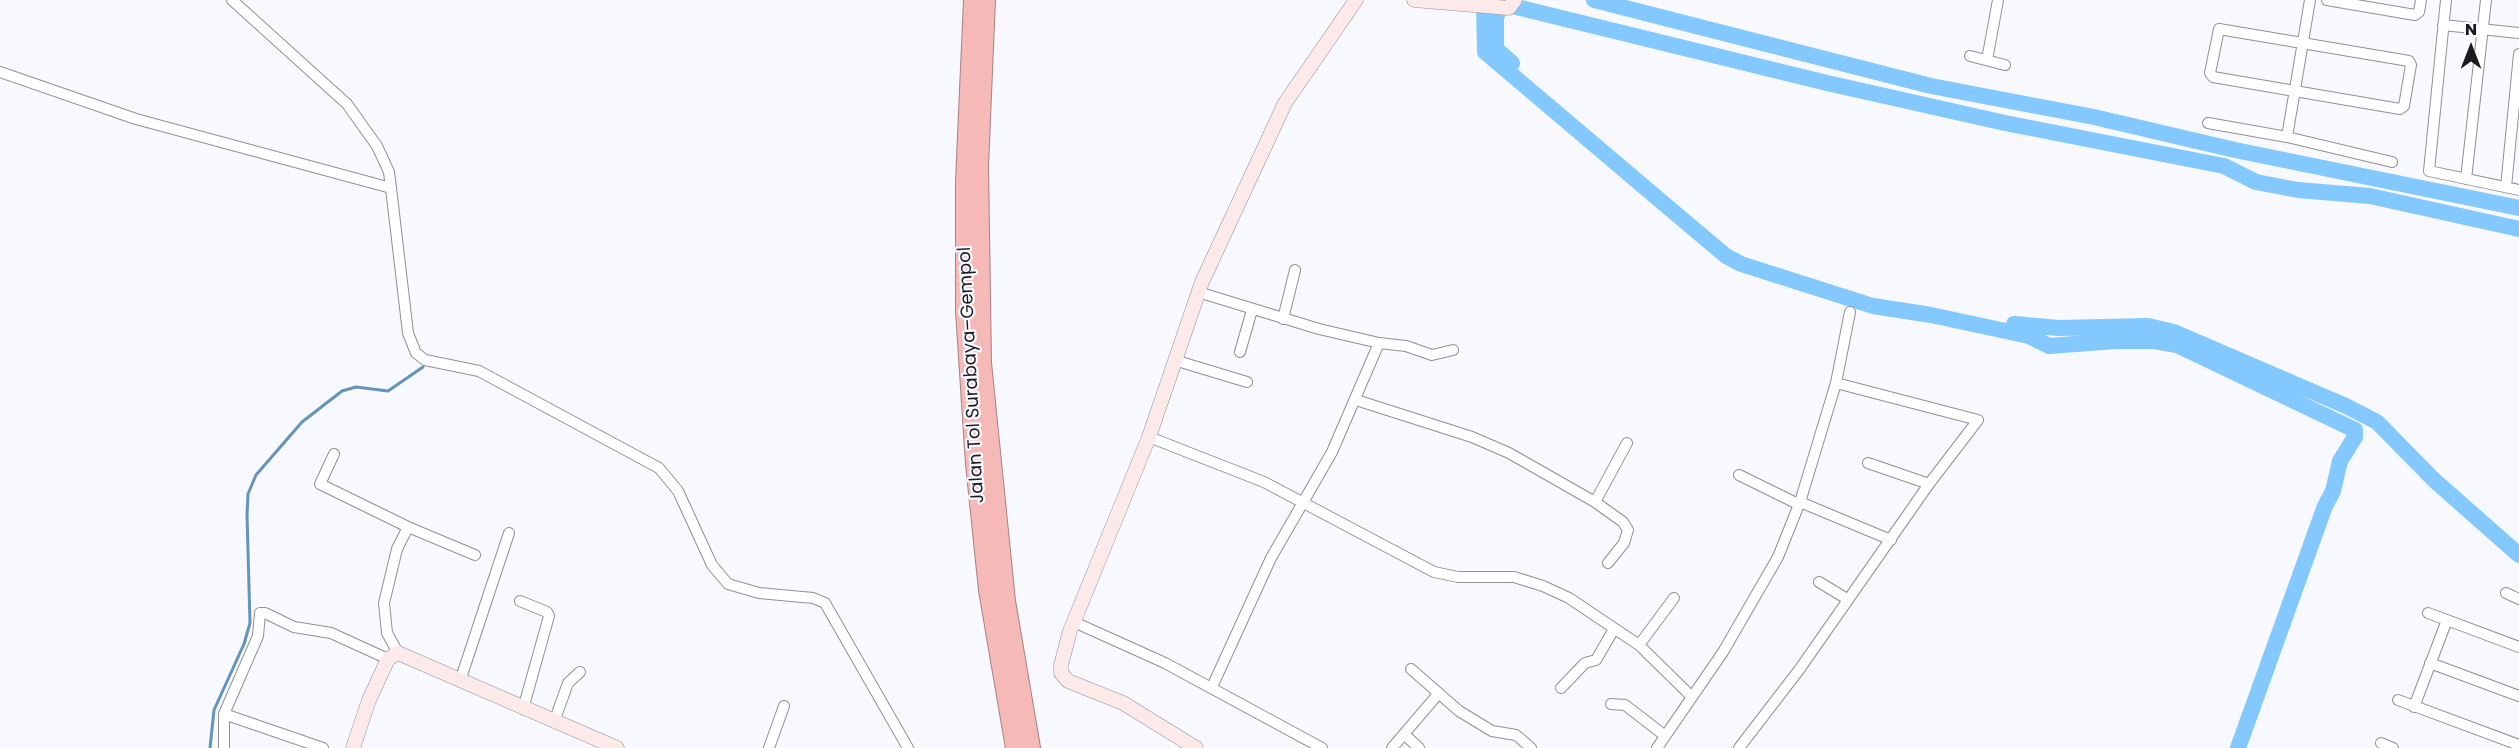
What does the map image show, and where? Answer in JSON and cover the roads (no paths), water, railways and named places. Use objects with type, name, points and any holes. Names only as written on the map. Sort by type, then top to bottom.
[{"type":"highway","name":"Jalan Tol Surabaya–Gempol","points":[[973,0],[965,181],[965,311],[975,464],[988,590],[1015,748]]},
{"type":"highway","name":"Jalan Tol Surabaya–Gempol","points":[[986,0],[979,166],[982,363],[1006,601],[1031,748]]},
{"type":"street","points":[[232,0],[347,104],[378,146],[388,172],[387,187],[408,333],[416,353],[425,360],[479,372],[659,468],[678,491],[712,565],[728,584],[759,593],[813,598],[825,603],[908,748]]},
{"type":"street","points":[[1196,748],[1123,703],[1064,678],[1061,665],[1074,622],[1149,437],[1198,292],[1285,103],[1356,0]]},
{"type":"street","points":[[1414,0],[1509,8],[1515,0]]},
{"type":"street","points":[[1987,60],[1998,0]]},
{"type":"street","points":[[2287,137],[2310,0]]},
{"type":"street","points":[[2327,0],[2415,15],[2419,12],[2421,0]]},
{"type":"street","points":[[2446,0],[2428,171],[2519,190]]},
{"type":"street","points":[[2466,179],[2486,0]]},
{"type":"street","points":[[2443,25],[2519,33]]},
{"type":"street","points":[[2221,29],[2304,43],[2409,61],[2411,65],[2403,109],[2211,75],[2217,31],[2221,29]]},
{"type":"street","points":[[2506,187],[2519,54]]},
{"type":"street","points":[[1970,56],[2005,65]]},
{"type":"street","points":[[0,72],[136,119],[387,187]]},
{"type":"street","points":[[2208,123],[2287,137],[2392,162]]},
{"type":"street","points":[[1283,319],[1295,270]]},
{"type":"street","points":[[1198,292],[1283,319],[1379,343],[1406,346],[1432,355],[1453,350]]},
{"type":"street","points":[[1240,352],[1252,310]]},
{"type":"street","points":[[1657,748],[1756,598],[1787,538],[1836,383],[1850,312]]},
{"type":"street","points":[[1212,687],[1271,558],[1305,502],[1356,400],[1379,343]]},
{"type":"street","points":[[1174,360],[1246,382]]},
{"type":"street","points":[[1739,748],[1799,670],[1929,484],[1978,420],[1836,383]]},
{"type":"street","points":[[1356,400],[1472,437],[1509,453],[1595,502],[1623,522],[1628,530],[1624,543],[1608,563]]},
{"type":"street","points":[[1149,437],[1247,474],[1305,502],[1385,548],[1434,572],[1451,576],[1500,576],[1528,580],[1569,598],[1639,645],[1692,697]]},
{"type":"street","points":[[1595,502],[1627,443]]},
{"type":"street","points":[[334,454],[320,484],[410,528],[475,555]]},
{"type":"street","points":[[1868,463],[1929,484]]},
{"type":"street","points":[[1739,475],[1799,503],[1891,540]]},
{"type":"street","points":[[353,748],[369,700],[393,656],[387,633],[384,603],[397,549],[410,528]]},
{"type":"street","points":[[462,676],[509,532]]},
{"type":"street","points":[[1819,582],[1847,599]]},
{"type":"street","points":[[2506,593],[2519,599]]},
{"type":"street","points":[[1639,645],[1674,598]]},
{"type":"street","points":[[520,601],[547,612],[549,616],[522,709]]},
{"type":"street","points":[[224,748],[224,714],[258,636],[262,612],[294,627],[348,639],[393,656],[462,676],[522,709],[556,717],[616,748]]},
{"type":"street","points":[[2428,613],[2519,647]]},
{"type":"street","points":[[2414,706],[2447,620]]},
{"type":"street","points":[[1074,622],[1120,641],[1212,687],[1307,744],[1322,748]]},
{"type":"street","points":[[1561,688],[1586,663],[1596,660],[1614,629]]},
{"type":"street","points":[[2430,663],[2519,696]]},
{"type":"street","points":[[1411,669],[1488,729],[1502,734],[1516,735],[1531,748]]},
{"type":"street","points":[[556,717],[572,677],[580,672]]},
{"type":"street","points":[[1392,748],[1439,693]]},
{"type":"street","points":[[2398,700],[2519,745]]},
{"type":"street","points":[[1611,704],[1625,705],[1664,735]]},
{"type":"street","points":[[769,748],[784,706]]},
{"type":"street","points":[[224,714],[323,748]]},
{"type":"street","points":[[1404,734],[1419,748]]},
{"type":"street","points":[[2381,743],[2393,748]]},
{"type":"waterway","points":[[1484,0],[1485,52],[1726,256],[1741,264],[1873,306],[1931,315],[2029,336],[2049,346],[2116,341],[2154,341],[2177,345],[2355,430],[2355,437],[2340,461],[2333,491],[2325,506],[2238,748]]},
{"type":"waterway","points":[[1594,0],[1931,86],[2094,117],[2235,150],[2519,208]]},
{"type":"waterway","points":[[1496,2],[1827,83],[2005,123],[2224,166],[2256,182],[2298,190],[2370,196],[2519,229]]},
{"type":"waterway","points":[[1500,6],[1496,18],[1496,49],[1512,63]]},
{"type":"waterway","points":[[2014,324],[2059,328],[2148,326],[2174,332],[2346,406],[2377,422],[2434,480],[2519,555]]},
{"type":"waterway","points":[[210,748],[214,710],[244,644],[250,623],[247,515],[248,494],[256,475],[302,422],[342,391],[356,387],[388,391],[423,367]]}]
